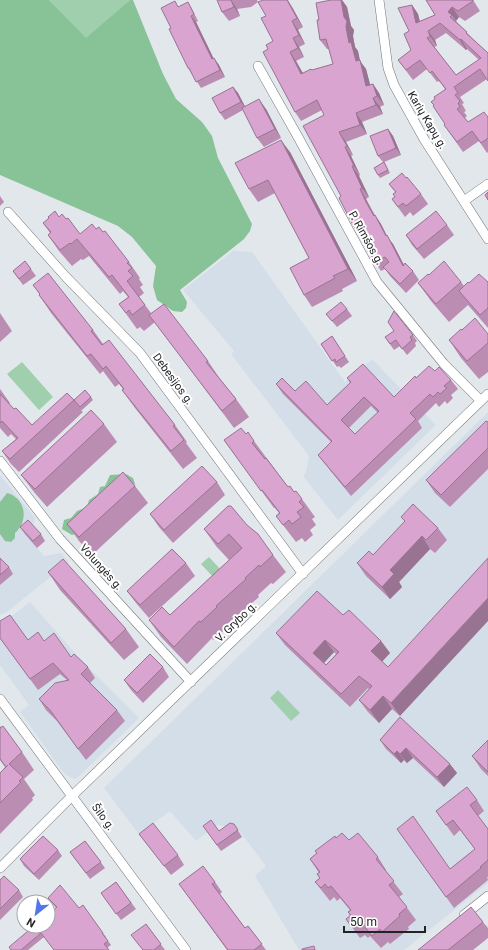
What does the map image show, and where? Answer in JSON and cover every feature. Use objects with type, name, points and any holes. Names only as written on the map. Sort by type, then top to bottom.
[{"type":"street","name":"Karių Kapų g.","points":[[379,0],[388,68],[394,85],[421,134],[488,239]]},
{"type":"street","name":"P. Rimšos g.","points":[[258,66],[376,282],[444,364],[481,401]]},
{"type":"street","points":[[464,201],[488,184]]},
{"type":"street","name":"Debesijos g.","points":[[8,212],[66,277],[140,353],[303,574]]},
{"type":"street","name":"V. Grybo g.","points":[[0,868],[72,796],[488,394]]},
{"type":"street","name":"Volungės g.","points":[[0,461],[68,548],[191,682]]},
{"type":"street","name":"Šilo g.","points":[[0,698],[186,950]]},
{"type":"street","points":[[458,920],[488,896]]},
{"type":"shaded area","points":[[233,251],[252,252],[345,382],[372,359],[436,425],[338,520],[303,476],[306,473],[309,456],[231,354],[234,351],[183,290]]},
{"type":"shaded area","points":[[488,412],[488,883],[404,950],[299,950],[255,876],[266,866],[237,828],[217,825],[196,841],[170,811],[139,834],[104,788]]},
{"type":"shaded area","points":[[0,475],[35,518],[33,526],[37,548],[44,556],[61,553],[69,562],[7,612],[0,615]]},
{"type":"shaded area","points":[[30,602],[83,662],[139,718],[76,779],[63,772],[20,712],[29,705],[0,665],[0,625]]},
{"type":"green space","points":[[0,0],[49,0],[86,38],[130,0],[133,0],[163,74],[176,99],[202,122],[212,136],[218,158],[252,224],[250,231],[244,239],[180,290],[187,302],[186,308],[182,312],[173,311],[157,300],[153,286],[156,266],[132,237],[118,226],[0,175]]},
{"type":"green space","points":[[49,0],[130,0],[86,39]]},
{"type":"green space","points":[[22,362],[53,397],[39,410],[7,374]]},
{"type":"green space","points":[[126,474],[133,478],[135,484],[79,533],[72,535],[62,529],[64,520],[71,518],[77,511],[87,507],[89,500],[98,494],[100,487],[105,486],[110,475]]},
{"type":"green space","points":[[7,493],[18,500],[22,505],[24,516],[15,533],[15,538],[11,542],[5,541],[0,534],[0,502]]},
{"type":"green space","points":[[209,557],[222,571],[214,578],[201,564]]},
{"type":"green space","points":[[278,690],[300,713],[291,721],[270,698]]},
{"type":"building","points":[[217,0],[231,0],[234,7],[222,12]]},
{"type":"building","points":[[263,0],[287,0],[297,18],[292,21],[299,35],[293,38],[298,48],[290,52],[301,74],[311,69],[333,64],[326,39],[320,40],[316,3],[341,0],[344,17],[347,21],[346,27],[349,43],[351,42],[356,61],[360,60],[366,86],[373,84],[377,96],[373,98],[376,105],[356,113],[360,125],[339,132],[347,146],[345,147],[354,166],[352,166],[362,188],[360,189],[366,202],[386,236],[387,235],[403,266],[405,263],[413,271],[400,284],[383,267],[389,262],[385,257],[375,262],[354,227],[339,198],[341,196],[303,126],[324,115],[317,100],[295,112],[263,52],[268,49],[266,45],[273,41],[261,18],[266,16],[258,2]]},
{"type":"building","points":[[426,0],[473,0],[458,11],[452,7],[448,12],[452,15],[450,17],[488,53],[488,81],[480,69],[454,87],[458,93],[455,95],[460,101],[458,103],[460,107],[457,109],[468,122],[484,112],[488,117],[488,138],[481,143],[472,131],[457,142],[444,125],[445,124],[431,102],[435,99],[434,97],[446,89],[432,71],[430,73],[420,60],[406,70],[398,60],[411,50],[404,34],[409,31],[398,8],[412,5],[416,23],[435,15]],"holes":[[[440,23],[460,40],[461,39],[481,58],[456,75],[427,38],[430,36],[428,31]]]},
{"type":"building","points":[[175,1],[178,7],[188,2],[194,14],[191,16],[212,59],[214,58],[220,70],[196,82],[169,29],[171,28],[161,8]]},
{"type":"building","points":[[233,87],[241,102],[220,113],[212,98]]},
{"type":"building","points":[[259,99],[275,129],[257,138],[242,108]]},
{"type":"building","points":[[388,129],[396,148],[378,156],[370,136]]},
{"type":"building","points":[[281,140],[348,269],[333,276],[335,278],[304,295],[290,268],[309,258],[268,180],[249,189],[235,163]]},
{"type":"building","points":[[384,162],[388,170],[378,175],[374,168]]},
{"type":"building","points":[[402,173],[421,194],[406,206],[403,203],[398,207],[392,199],[395,197],[393,194],[396,192],[389,184]]},
{"type":"building","points":[[488,192],[488,200],[485,195]]},
{"type":"building","points":[[55,211],[59,217],[62,214],[66,219],[68,218],[80,234],[92,224],[96,229],[99,227],[103,232],[105,231],[129,262],[127,263],[132,268],[128,271],[133,276],[127,281],[145,305],[132,315],[129,310],[126,313],[119,304],[129,297],[112,275],[109,277],[77,239],[60,250],[48,235],[51,232],[43,223]]},
{"type":"building","points":[[436,211],[447,225],[417,249],[406,235]]},
{"type":"building","points":[[25,261],[31,269],[19,279],[13,271]]},
{"type":"building","points":[[444,261],[461,282],[436,304],[418,283]]},
{"type":"building","points":[[48,273],[93,330],[91,331],[102,345],[109,340],[175,425],[173,426],[184,440],[171,451],[122,390],[124,389],[106,366],[103,369],[91,354],[87,356],[39,295],[40,294],[33,285]]},
{"type":"building","points":[[479,274],[488,282],[488,308],[480,315],[459,291]]},
{"type":"building","points":[[341,302],[347,309],[332,321],[326,314]]},
{"type":"building","points":[[164,304],[208,361],[206,362],[236,399],[222,411],[149,315]]},
{"type":"building","points":[[394,311],[413,335],[410,337],[412,340],[402,349],[396,340],[390,344],[385,337],[394,331],[388,322]]},
{"type":"building","points":[[475,318],[488,334],[488,343],[467,361],[449,340]]},
{"type":"building","points":[[332,336],[345,356],[336,362],[335,359],[332,361],[321,344]]},
{"type":"building","points":[[363,364],[394,397],[415,376],[416,378],[429,366],[435,371],[439,367],[451,380],[444,386],[447,388],[440,394],[438,392],[433,397],[430,394],[410,413],[416,419],[345,487],[318,455],[332,441],[276,384],[282,378],[295,391],[306,381],[327,405],[351,382],[347,378]],"holes":[[[364,397],[379,411],[355,434],[341,420]]]},
{"type":"building","points":[[85,390],[91,397],[80,407],[74,400]]},
{"type":"building","points":[[67,393],[74,400],[10,459],[2,451],[18,438],[2,421],[0,423],[0,394],[32,425]]},
{"type":"building","points":[[91,410],[104,424],[35,489],[21,475]]},
{"type":"building","points":[[486,421],[488,422],[488,448],[441,495],[426,480]]},
{"type":"building","points":[[241,428],[246,434],[248,432],[254,441],[252,443],[265,459],[266,458],[288,487],[290,486],[294,492],[296,491],[302,499],[299,502],[304,507],[297,512],[301,517],[292,524],[289,520],[283,525],[276,516],[280,513],[262,490],[261,491],[224,440]]},
{"type":"building","points":[[202,466],[217,482],[164,530],[150,514]]},
{"type":"building","points":[[123,472],[135,486],[79,537],[67,524]]},
{"type":"building","points":[[413,504],[438,528],[426,540],[422,536],[390,570],[394,574],[382,587],[357,563],[369,551],[373,555],[405,521],[401,517]]},
{"type":"building","points":[[228,506],[231,506],[247,525],[258,534],[273,555],[245,578],[246,579],[216,606],[217,607],[201,622],[199,621],[174,647],[149,620],[162,607],[170,615],[242,548],[229,534],[218,544],[204,529]]},
{"type":"building","points":[[28,520],[41,534],[33,541],[20,527]]},
{"type":"building","points":[[172,549],[186,563],[140,605],[127,591]]},
{"type":"building","points":[[0,558],[9,567],[0,575]]},
{"type":"building","points":[[488,558],[488,598],[391,703],[383,696],[370,710],[359,700],[372,686],[359,676],[341,694],[276,633],[317,591],[343,615],[349,610],[381,641],[371,651],[388,667]],"holes":[[[325,640],[339,652],[326,665],[313,653]]]},
{"type":"building","points":[[63,559],[126,629],[111,643],[48,572]]},
{"type":"building","points":[[10,615],[28,640],[38,632],[44,641],[54,633],[71,657],[74,654],[88,667],[81,674],[117,710],[78,749],[50,710],[39,699],[55,683],[69,680],[53,663],[30,679],[0,638],[0,621]]},
{"type":"building","points":[[150,654],[163,667],[137,693],[124,680]]},
{"type":"building","points":[[400,717],[450,764],[437,777],[406,748],[400,754],[397,751],[394,754],[380,740]]},
{"type":"building","points":[[3,726],[22,752],[9,764],[23,777],[19,781],[21,782],[0,803],[0,773],[6,767],[0,759],[0,728]]},
{"type":"building","points":[[488,740],[488,772],[472,756]]},
{"type":"building","points":[[467,787],[477,800],[470,805],[488,829],[488,860],[480,867],[481,868],[446,897],[397,829],[413,816],[450,869],[475,849],[453,820],[446,825],[436,811]]},
{"type":"building","points":[[211,820],[219,831],[230,823],[234,824],[238,830],[217,845],[203,826]]},
{"type":"building","points":[[153,823],[178,855],[164,866],[139,834]]},
{"type":"building","points":[[342,833],[349,840],[358,833],[378,857],[376,859],[394,881],[389,885],[407,907],[399,914],[400,916],[382,932],[380,929],[372,936],[362,923],[359,926],[356,922],[351,926],[346,919],[351,915],[348,912],[351,910],[331,886],[328,888],[325,884],[321,888],[315,882],[320,878],[317,874],[320,872],[310,859],[317,853],[315,851],[335,836],[336,838]]},
{"type":"building","points":[[43,836],[58,850],[34,874],[20,859]]},
{"type":"building","points":[[85,841],[101,862],[86,873],[70,852]]},
{"type":"building","points":[[203,866],[215,882],[212,884],[245,928],[248,926],[262,944],[254,950],[228,950],[179,884]]},
{"type":"building","points":[[4,876],[19,890],[0,909],[0,880]]},
{"type":"building","points":[[116,882],[131,903],[116,914],[101,893]]},
{"type":"building","points":[[60,885],[79,908],[83,905],[108,941],[104,944],[109,950],[54,950],[42,934],[56,934],[56,894],[52,894]]},
{"type":"building","points":[[471,907],[483,922],[448,950],[418,950]]},
{"type":"building","points":[[146,924],[161,944],[154,950],[143,950],[131,935]]},
{"type":"building","points":[[24,934],[40,934],[21,950],[11,950],[9,947]]},
{"type":"building","points":[[314,946],[315,950],[302,950],[302,949]]}]
